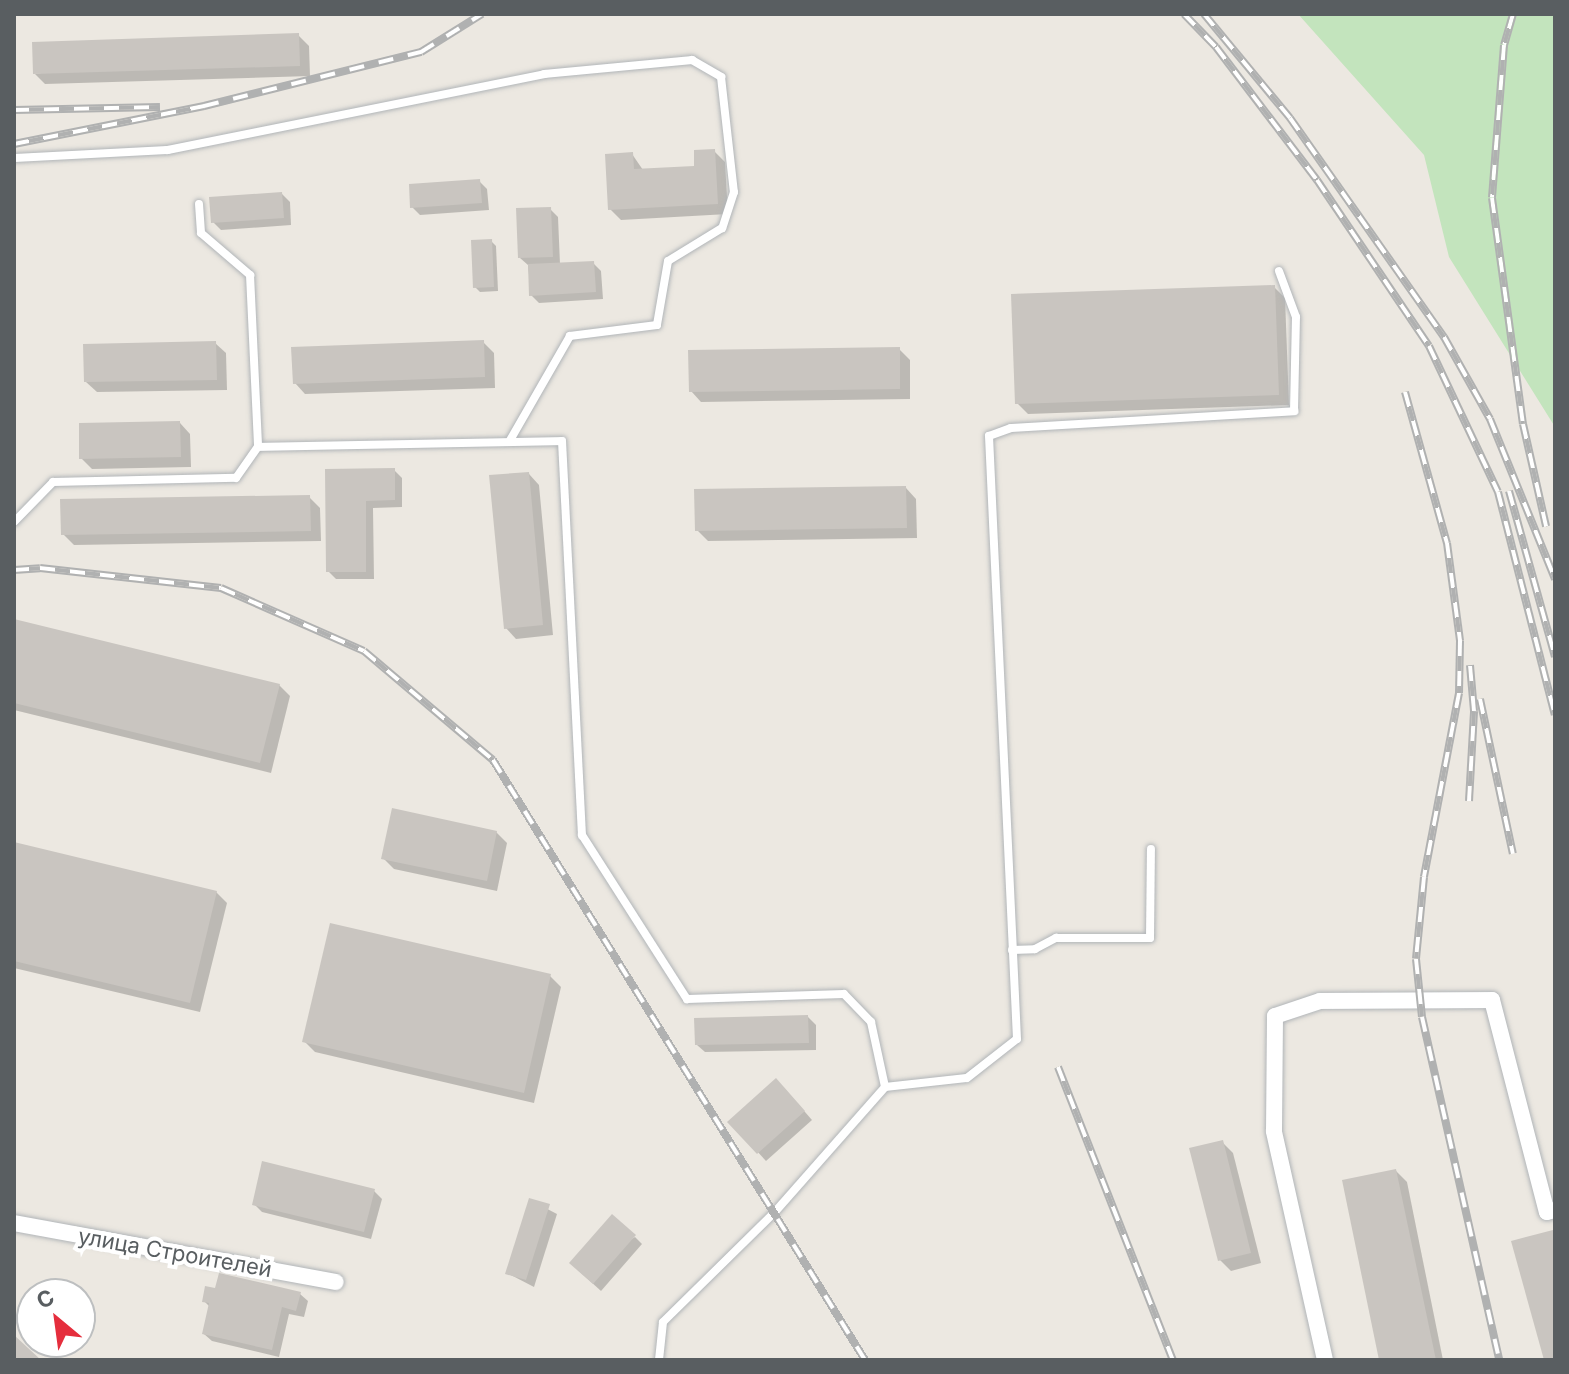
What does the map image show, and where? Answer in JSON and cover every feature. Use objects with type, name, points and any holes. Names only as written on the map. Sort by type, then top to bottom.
[{"type":"street","points":[[1325,1360],[1274,1131],[1275,1016],[1320,1001],[1492,1000],[1547,1212],[1555,1210]]},
{"type":"street","name":"улица Строителей","points":[[14,1223],[336,1282]]},
{"type":"lane","points":[[14,158],[168,150],[544,74],[692,60],[721,77],[734,192],[722,228],[668,261],[657,325],[570,336],[509,442]]},
{"type":"lane","points":[[14,522],[53,482],[236,478],[258,447],[250,275],[201,233],[199,204]]},
{"type":"lane","points":[[659,1360],[663,1322],[774,1213],[885,1087],[967,1078],[1017,1039],[989,436],[1011,428],[1294,411],[1296,317],[1279,271]]},
{"type":"lane","points":[[258,447],[562,441],[582,835],[687,999],[844,994],[871,1022],[885,1087]]},
{"type":"lane","points":[[1012,950],[1035,949],[1056,938],[1150,938],[1151,849]]},
{"type":"green space","points":[[1298,14],[1555,14],[1555,427],[1449,257],[1424,155]]},
{"type":"building","points":[[299,33],[300,66],[33,74],[32,42]]},
{"type":"building","points":[[715,149],[718,204],[608,210],[605,154],[633,152],[634,169],[694,166],[694,150]]},
{"type":"building","points":[[480,179],[482,203],[410,208],[409,184]]},
{"type":"building","points":[[282,192],[284,218],[211,223],[209,197]]},
{"type":"building","points":[[551,207],[553,257],[518,258],[516,208]]},
{"type":"building","points":[[492,239],[494,287],[473,288],[471,240]]},
{"type":"building","points":[[594,261],[596,292],[529,296],[528,264]]},
{"type":"building","points":[[1275,285],[1279,395],[1015,404],[1011,294]]},
{"type":"building","points":[[484,340],[485,377],[293,384],[291,347]]},
{"type":"building","points":[[216,341],[217,380],[84,382],[83,344]]},
{"type":"building","points":[[900,347],[900,389],[689,392],[688,350]]},
{"type":"building","points":[[180,421],[181,457],[79,459],[79,423]]},
{"type":"building","points":[[395,468],[395,500],[366,501],[366,572],[326,572],[325,469]]},
{"type":"building","points":[[529,472],[543,625],[504,629],[489,475]]},
{"type":"building","points":[[906,486],[907,528],[695,531],[694,489]]},
{"type":"building","points":[[310,495],[311,531],[61,535],[60,499]]},
{"type":"building","points":[[14,619],[280,684],[260,763],[14,703]]},
{"type":"building","points":[[392,808],[497,831],[487,881],[381,859]]},
{"type":"building","points":[[14,842],[217,891],[190,1003],[14,961]]},
{"type":"building","points":[[330,923],[551,974],[524,1093],[302,1042]]},
{"type":"building","points":[[808,1015],[809,1043],[695,1045],[694,1018]]},
{"type":"building","points":[[776,1078],[805,1111],[757,1154],[727,1122]]},
{"type":"building","points":[[1223,1140],[1251,1253],[1218,1261],[1189,1148]]},
{"type":"building","points":[[262,1161],[375,1189],[364,1232],[252,1205]]},
{"type":"building","points":[[1396,1169],[1436,1360],[1379,1360],[1342,1180]]},
{"type":"building","points":[[529,1198],[550,1204],[526,1280],[505,1274]]},
{"type":"building","points":[[612,1214],[636,1235],[593,1284],[569,1263]]},
{"type":"building","points":[[1553,1230],[1555,1360],[1544,1360],[1511,1241]]},
{"type":"building","points":[[219,1273],[301,1292],[296,1311],[282,1307],[272,1350],[202,1334],[209,1303],[202,1302],[205,1286],[215,1288]]},
{"type":"building","points":[[14,1335],[16,1358],[41,1360],[14,1360]]},
{"type":"railway","points":[[14,144],[204,106],[421,52],[482,14]]},
{"type":"railway","points":[[1184,14],[1216,47],[1317,180],[1429,346],[1498,492],[1555,715]]},
{"type":"railway","points":[[1204,14],[1290,118],[1444,337],[1490,419],[1555,579]]},
{"type":"railway","points":[[1513,14],[1504,45],[1492,198],[1523,424],[1546,526]]},
{"type":"railway","points":[[14,110],[160,107]]},
{"type":"railway","points":[[1405,392],[1447,543],[1460,641],[1459,693],[1424,877],[1416,959],[1422,1017],[1499,1360]]},
{"type":"railway","points":[[1509,491],[1555,657]]},
{"type":"railway","points":[[14,570],[40,568],[221,588],[364,651],[493,760],[865,1360]]},
{"type":"railway","points":[[1469,801],[1474,711],[1470,665]]},
{"type":"railway","points":[[1480,699],[1513,854]]},
{"type":"railway","points":[[1058,1067],[1173,1360]]}]
